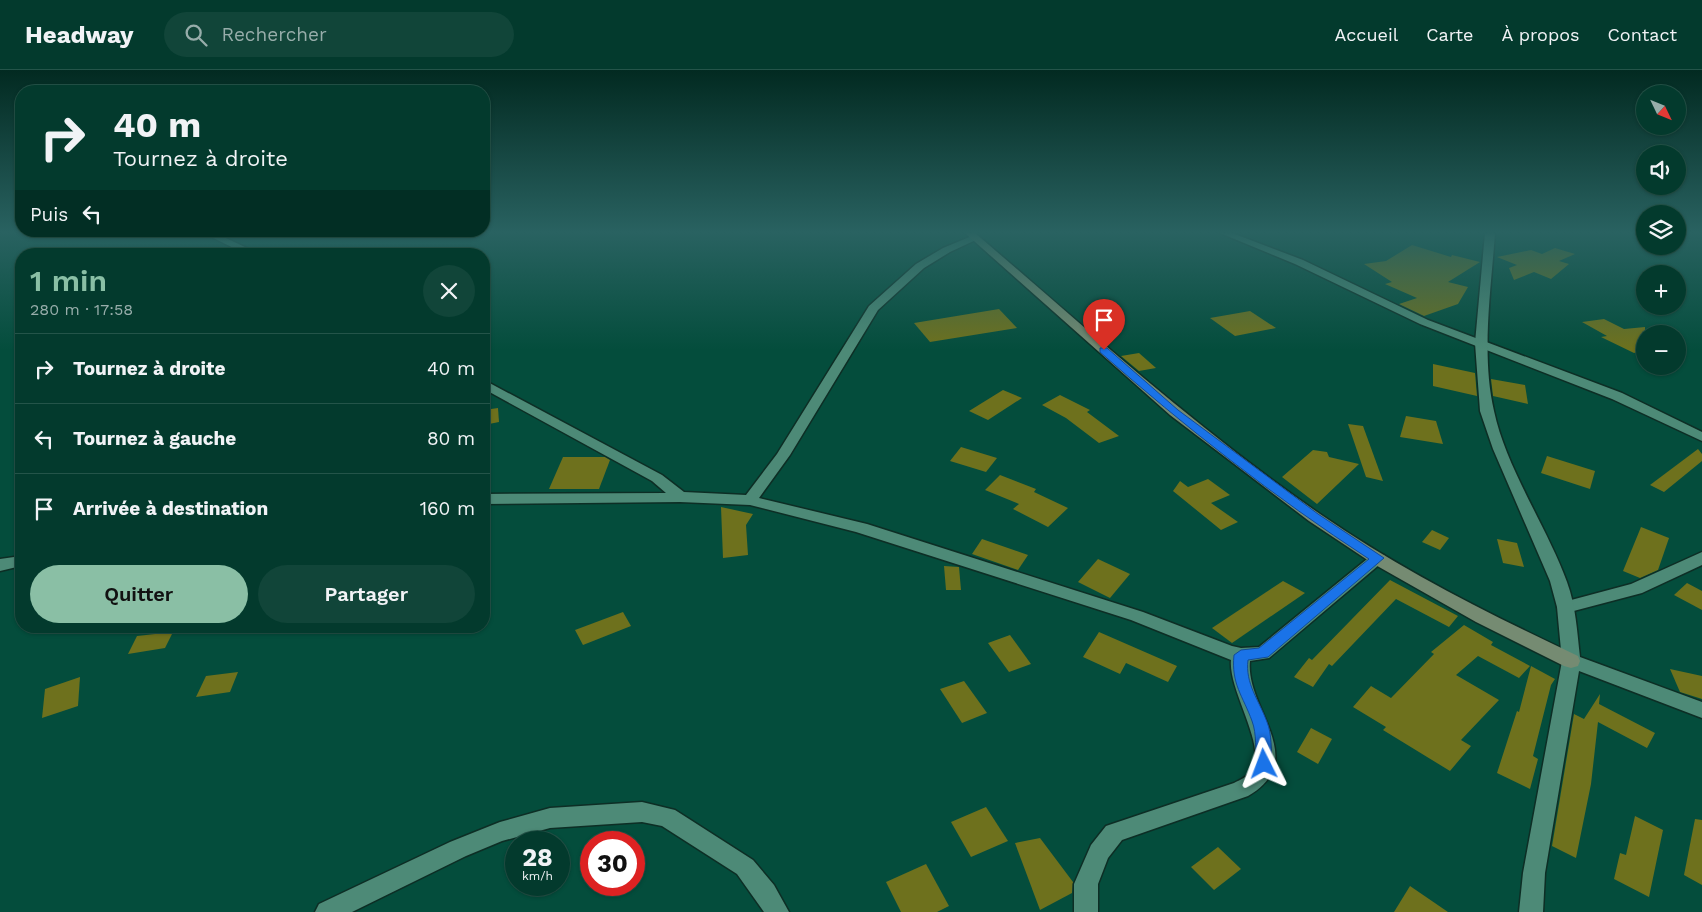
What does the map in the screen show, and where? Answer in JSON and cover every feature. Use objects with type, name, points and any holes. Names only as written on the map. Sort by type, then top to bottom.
[{"type":"main road","points":[[1015,272],[1175,412],[1314,517],[1378,558],[1482,618],[1571,661]]},
{"type":"street","points":[[750,500],[783,455],[873,308],[891,290],[913,272]]},
{"type":"street","points":[[1319,272],[1392,309],[1617,396],[1702,437]]},
{"type":"street","points":[[1487,272],[1481,343],[1487,410],[1500,449],[1549,556],[1566,607],[1571,661],[1567,694],[1553,760],[1534,874],[1531,912]]},
{"type":"street","points":[[490,387],[657,478],[680,497]]},
{"type":"street","points":[[490,499],[680,497],[750,500],[860,528],[980,565],[1137,616],[1204,643],[1241,655],[1263,653],[1378,558]]},
{"type":"street","points":[[1566,607],[1636,589],[1702,558]]},
{"type":"street","points":[[0,565],[15,562]]},
{"type":"street","points":[[1086,912],[1086,884],[1099,852],[1114,833],[1241,790],[1258,779],[1264,764],[1264,743],[1261,723],[1239,673],[1241,655]]},
{"type":"street","points":[[1571,661],[1702,710]]},
{"type":"street","points":[[327,912],[458,849],[500,832],[550,818],[642,812],[667,818],[745,867],[766,893],[777,912]]},
{"type":"building","points":[[1377,272],[1464,272],[1448,282],[1468,287],[1458,304],[1424,316],[1399,304],[1417,298],[1385,284],[1392,282]]},
{"type":"building","points":[[1511,272],[1533,272],[1514,280]]},
{"type":"building","points":[[1535,272],[1559,272],[1551,279]]},
{"type":"building","points":[[999,309],[1017,328],[930,342],[914,323]]},
{"type":"building","points":[[1250,311],[1276,328],[1235,336],[1210,318]]},
{"type":"building","points":[[1604,319],[1624,329],[1636,328],[1636,352],[1601,337],[1607,336],[1582,322]]},
{"type":"building","points":[[1139,353],[1156,368],[1139,371],[1121,356]]},
{"type":"building","points":[[1433,364],[1475,373],[1477,396],[1433,386]]},
{"type":"building","points":[[1491,379],[1525,385],[1528,404],[1493,396]]},
{"type":"building","points":[[1003,390],[1022,398],[988,420],[969,411]]},
{"type":"building","points":[[1060,395],[1090,410],[1087,412],[1119,436],[1099,443],[1066,418],[1042,405]]},
{"type":"building","points":[[498,408],[499,422],[490,424],[490,409]]},
{"type":"building","points":[[1406,416],[1436,421],[1443,444],[1400,437]]},
{"type":"building","points":[[1348,424],[1363,426],[1383,481],[1366,477]]},
{"type":"building","points":[[961,447],[997,458],[986,472],[950,461]]},
{"type":"building","points":[[1698,449],[1702,454],[1702,461],[1664,492],[1650,485]]},
{"type":"building","points":[[1313,450],[1327,452],[1329,457],[1359,464],[1317,504],[1282,477]]},
{"type":"building","points":[[1547,456],[1595,471],[1590,489],[1541,473]]},
{"type":"building","points":[[563,457],[605,457],[610,460],[599,489],[549,489]]},
{"type":"building","points":[[1000,475],[1036,489],[1034,492],[1068,508],[1048,527],[1013,509],[1019,504],[985,490]]},
{"type":"building","points":[[1208,479],[1230,495],[1211,503],[1238,522],[1221,530],[1173,491],[1180,481],[1188,487]]},
{"type":"building","points":[[721,507],[753,514],[746,525],[748,555],[723,558]]},
{"type":"building","points":[[1641,527],[1669,538],[1658,570],[1640,578],[1623,571]]},
{"type":"building","points":[[1432,530],[1449,538],[1440,550],[1422,542]]},
{"type":"building","points":[[982,539],[1028,555],[1018,570],[972,554]]},
{"type":"building","points":[[1497,539],[1517,543],[1524,567],[1503,563]]},
{"type":"building","points":[[1098,559],[1130,574],[1110,598],[1078,582]]},
{"type":"building","points":[[944,566],[959,567],[961,590],[946,590]]},
{"type":"building","points":[[1390,580],[1458,616],[1449,627],[1396,599],[1332,666],[1329,664],[1313,687],[1294,677],[1309,658],[1312,660]]},
{"type":"building","points":[[1283,581],[1305,593],[1232,643],[1212,628]]},
{"type":"building","points":[[1687,583],[1702,591],[1702,610],[1674,595]]},
{"type":"building","points":[[623,612],[631,626],[583,645],[575,630]]},
{"type":"building","points":[[1464,625],[1493,642],[1491,645],[1530,666],[1519,678],[1478,656],[1456,675],[1499,700],[1461,740],[1471,746],[1450,771],[1383,730],[1386,727],[1353,707],[1371,686],[1391,698],[1434,654],[1431,652]]},
{"type":"building","points":[[1099,632],[1177,666],[1168,682],[1126,663],[1120,674],[1083,657]]},
{"type":"building","points":[[172,633],[165,648],[128,654],[137,636]]},
{"type":"building","points":[[1010,635],[1031,664],[1009,672],[988,643]]},
{"type":"building","points":[[1531,666],[1555,679],[1551,685],[1533,756],[1538,759],[1530,789],[1497,773],[1517,711],[1519,712]]},
{"type":"building","points":[[1670,669],[1702,676],[1702,699],[1680,692]]},
{"type":"building","points":[[238,672],[230,692],[196,697],[206,676]]},
{"type":"building","points":[[80,677],[78,706],[42,718],[45,689]]},
{"type":"building","points":[[964,681],[987,713],[962,723],[940,689]]},
{"type":"building","points":[[1600,694],[1599,704],[1655,733],[1647,748],[1598,722],[1591,784],[1576,858],[1552,846],[1574,714],[1584,719]]},
{"type":"building","points":[[1311,728],[1332,739],[1318,764],[1297,752]]},
{"type":"building","points":[[986,807],[1008,841],[971,857],[951,822]]},
{"type":"building","points":[[1635,816],[1663,830],[1649,897],[1614,879],[1620,853],[1626,855]]},
{"type":"building","points":[[1695,819],[1702,820],[1702,885],[1684,875]]},
{"type":"building","points":[[1040,838],[1073,882],[1072,893],[1040,910],[1015,843]]},
{"type":"building","points":[[1218,847],[1241,869],[1214,890],[1191,867]]},
{"type":"building","points":[[926,864],[949,906],[937,912],[901,912],[886,882]]},
{"type":"building","points":[[1410,886],[1448,912],[1394,912]]},
{"type":"route","points":[[1104,350],[1175,412],[1314,517],[1378,558],[1263,653],[1241,655],[1239,673],[1261,723],[1264,743],[1264,764]]}]
